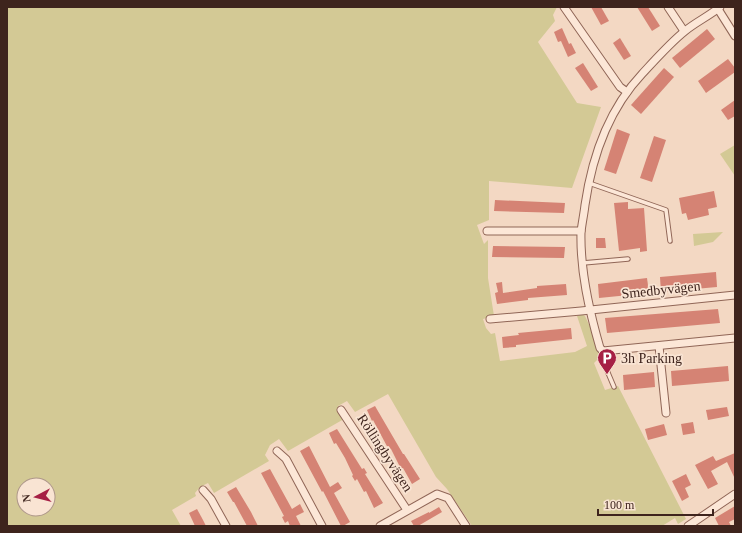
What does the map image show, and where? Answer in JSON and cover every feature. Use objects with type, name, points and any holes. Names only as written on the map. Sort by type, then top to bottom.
[{"type":"street","points":[[564,7],[620,87],[627,92]]},
{"type":"street","points":[[668,7],[684,31]]},
{"type":"street","points":[[735,36],[719,8],[684,31],[641,74],[612,115],[597,150],[588,182],[581,231],[583,263],[589,310],[600,348],[603,351],[735,338]]},
{"type":"street","points":[[487,231],[581,231]]},
{"type":"street","name":"Smedbyvägen","points":[[490,319],[735,295]]},
{"type":"street","points":[[659,346],[666,413]]},
{"type":"street","name":"Röllingbyvägen","points":[[341,410],[407,510]]},
{"type":"street","points":[[278,451],[286,459],[322,526]]},
{"type":"street","points":[[203,490],[211,499],[226,526]]},
{"type":"street","name":"Röllingbyvägen","points":[[380,526],[438,494],[448,498],[466,526]]},
{"type":"street","points":[[688,526],[735,494]]},
{"type":"lane","points":[[588,182],[666,210],[670,241]]},
{"type":"lane","points":[[583,263],[628,259]]},
{"type":"lane","points":[[603,351],[603,361],[614,387]]},
{"type":"shaded area","points":[[7,7],[557,7],[553,15],[555,21],[538,42],[577,103],[601,107],[572,188],[489,181],[489,220],[477,225],[484,244],[488,240],[488,278],[494,316],[483,319],[486,328],[491,334],[495,333],[500,361],[575,352],[587,346],[577,316],[582,314],[585,316],[600,348],[600,357],[594,363],[605,390],[618,386],[686,519],[678,524],[675,518],[662,526],[472,526],[447,489],[436,477],[388,394],[355,412],[347,401],[338,406],[344,419],[288,451],[279,439],[270,445],[265,455],[269,461],[214,493],[208,483],[200,487],[195,493],[196,496],[172,510],[181,526],[7,526]]},
{"type":"shaded area","points":[[735,145],[735,176],[720,154]]},
{"type":"shaded area","points":[[723,232],[713,242],[694,246],[693,234]]},
{"type":"building","points":[[591,7],[601,7],[609,21],[601,25]]},
{"type":"building","points":[[637,7],[648,7],[660,26],[652,31]]},
{"type":"building","points":[[562,28],[569,44],[571,43],[576,53],[568,57],[561,41],[558,42],[554,32]]},
{"type":"building","points":[[707,29],[715,39],[680,68],[672,58]]},
{"type":"building","points":[[620,38],[631,56],[624,60],[613,43]]},
{"type":"building","points":[[728,59],[735,68],[735,72],[706,93],[698,81]]},
{"type":"building","points":[[583,63],[598,87],[591,91],[575,68]]},
{"type":"building","points":[[664,68],[674,77],[641,114],[631,105]]},
{"type":"building","points":[[735,100],[735,116],[728,120],[721,110]]},
{"type":"building","points":[[617,129],[630,134],[616,174],[604,170]]},
{"type":"building","points":[[654,136],[666,140],[652,182],[640,178]]},
{"type":"building","points":[[714,191],[717,207],[708,209],[709,215],[688,220],[686,213],[682,214],[679,198]]},
{"type":"building","points":[[495,200],[565,203],[564,213],[494,211]]},
{"type":"building","points":[[628,202],[628,209],[644,208],[647,251],[640,252],[640,248],[619,251],[614,203]]},
{"type":"building","points":[[596,238],[605,238],[606,248],[596,248]]},
{"type":"building","points":[[493,246],[565,247],[564,258],[492,257]]},
{"type":"building","points":[[716,272],[717,287],[661,292],[660,277]]},
{"type":"building","points":[[647,278],[649,293],[599,298],[598,284]]},
{"type":"building","points":[[502,282],[503,293],[537,288],[537,286],[566,284],[567,295],[528,298],[528,300],[497,304],[495,293],[498,292],[496,283]]},
{"type":"building","points":[[718,309],[720,323],[607,333],[605,318]]},
{"type":"building","points":[[571,328],[572,339],[516,345],[516,347],[503,348],[502,337],[519,335],[518,333]]},
{"type":"building","points":[[728,366],[729,381],[672,386],[671,371]]},
{"type":"building","points":[[654,372],[655,387],[624,390],[623,375]]},
{"type":"building","points":[[375,406],[403,454],[420,479],[412,484],[403,468],[401,469],[391,449],[389,450],[373,420],[372,421],[367,410]]},
{"type":"building","points":[[727,407],[729,416],[708,420],[706,410]]},
{"type":"building","points":[[693,422],[695,433],[683,435],[681,424]]},
{"type":"building","points":[[664,424],[667,435],[648,440],[645,429]]},
{"type":"building","points":[[337,429],[362,469],[364,468],[367,473],[365,474],[383,503],[374,508],[366,491],[364,492],[357,479],[355,481],[352,476],[353,475],[345,458],[336,443],[334,444],[329,433]]},
{"type":"building","points":[[309,446],[330,487],[338,482],[342,488],[334,493],[350,522],[343,526],[341,526],[300,451]]},
{"type":"building","points":[[735,453],[735,479],[727,462],[711,471],[718,484],[708,489],[695,465],[713,456],[716,461]]},
{"type":"building","points":[[270,469],[292,509],[300,504],[304,512],[296,516],[301,526],[290,526],[288,521],[285,523],[282,517],[284,516],[261,473]]},
{"type":"building","points":[[686,474],[691,485],[685,488],[689,497],[682,501],[672,481]]},
{"type":"building","points":[[236,487],[258,526],[247,526],[227,492]]},
{"type":"building","points":[[735,506],[735,519],[729,522],[731,526],[719,526],[715,518]]},
{"type":"building","points":[[439,507],[442,512],[418,526],[414,526],[411,521]]},
{"type":"building","points":[[197,509],[206,526],[195,526],[189,513]]},
{"type":"place","name":"3h Parking","points":[[607,375]]}]
